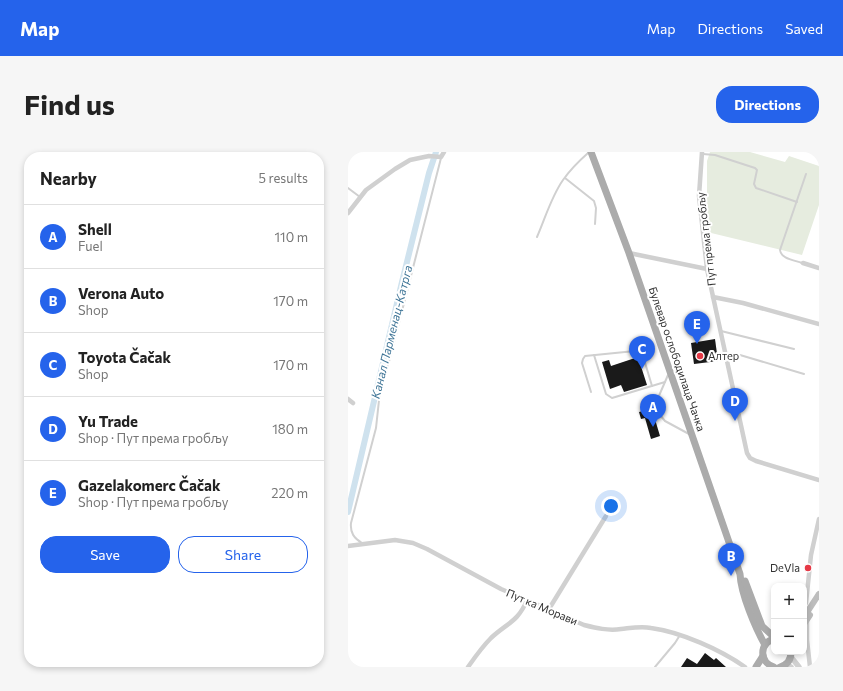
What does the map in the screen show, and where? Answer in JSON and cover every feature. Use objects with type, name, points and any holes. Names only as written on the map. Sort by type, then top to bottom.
[{"type":"main road","name":"Булевар ослободилаца Чачка","points":[[590,152],[629,252],[740,574],[750,610],[765,644]]},
{"type":"main road","name":"Булевар ослободилаца Чачка","points":[[740,574],[744,579],[762,626],[771,635]]},
{"type":"main road","points":[[806,619],[819,594]]},
{"type":"main road","points":[[806,619],[819,602]]},
{"type":"main road","points":[[770,666],[765,662],[762,652],[765,644],[771,640]]},
{"type":"main road","points":[[785,666],[790,655]]},
{"type":"main road","points":[[756,667],[763,656]]},
{"type":"street","name":"Пут према гробљу","points":[[702,153],[698,196],[707,269],[747,452],[750,458],[756,461],[819,480]]},
{"type":"street","points":[[348,213],[366,190],[395,168],[410,160],[427,155],[441,155]]},
{"type":"street","points":[[629,252],[707,269]]},
{"type":"street","points":[[803,263],[819,268]]},
{"type":"street","points":[[713,297],[742,303],[819,324]]},
{"type":"street","points":[[348,399],[353,403]]},
{"type":"street","points":[[549,609],[606,516]]},
{"type":"street","points":[[807,593],[811,555],[819,519]]},
{"type":"street","name":"Пут ка Морави","points":[[348,546],[395,540],[413,543],[501,589],[596,628],[610,630],[634,627],[652,628],[680,635],[740,663],[745,667]]},
{"type":"street","points":[[468,667],[484,646],[515,620],[523,609],[527,600]]},
{"type":"street","points":[[807,640],[810,667]]},
{"type":"street","points":[[792,655],[799,667]]},
{"type":"lane","points":[[536,237],[556,192],[565,178],[590,152]]},
{"type":"lane","points":[[702,153],[715,155],[756,168],[757,171],[754,182],[756,188],[797,202]]},
{"type":"lane","points":[[363,544],[353,536],[351,523],[376,428],[380,391],[390,358],[441,155]]},
{"type":"lane","points":[[803,263],[784,257],[780,252],[806,174]]},
{"type":"lane","points":[[565,178],[594,200],[596,208],[595,224]]},
{"type":"lane","points":[[348,188],[360,197]]},
{"type":"lane","points":[[720,330],[794,349]]},
{"type":"lane","points":[[591,392],[582,361],[585,356],[594,355],[635,351],[639,352],[643,356],[652,386]]},
{"type":"lane","points":[[594,355],[606,394],[610,398],[614,399],[666,382]]},
{"type":"lane","points":[[725,355],[740,355],[804,374]]},
{"type":"lane","points":[[670,371],[658,398],[660,415],[664,421],[692,435]]},
{"type":"lane","points":[[655,667],[680,635]]},
{"type":"shaded area","points":[[710,152],[750,152],[785,162],[789,156],[819,166],[819,205],[802,255],[707,232],[707,161]]},
{"type":"building","points":[[715,339],[718,361],[694,364],[691,343]]},
{"type":"building","points":[[638,357],[647,385],[624,392],[621,385],[610,389],[602,362],[609,360],[611,366]]},
{"type":"building","points":[[657,407],[657,415],[654,416],[660,436],[651,439],[645,418],[641,419],[639,412]]},
{"type":"building","points":[[705,653],[714,660],[716,658],[726,667],[681,667],[687,658],[697,664]]},
{"type":"waterway","name":"Канал Парменац-Катрга","points":[[348,512],[402,282],[429,173],[436,152]]},
{"type":"place","name":"Gazelakomerc Čačak","points":[[697,344]]},
{"type":"place","name":"Алтер","points":[[700,356]]},
{"type":"place","name":"Toyota Čačak","points":[[642,369]]},
{"type":"place","name":"Yu Trade","points":[[735,421]]},
{"type":"place","name":"Shell","points":[[653,427]]},
{"type":"place","name":"DeVla","points":[[808,568]]},
{"type":"place","name":"Verona Auto","points":[[731,576]]}]
